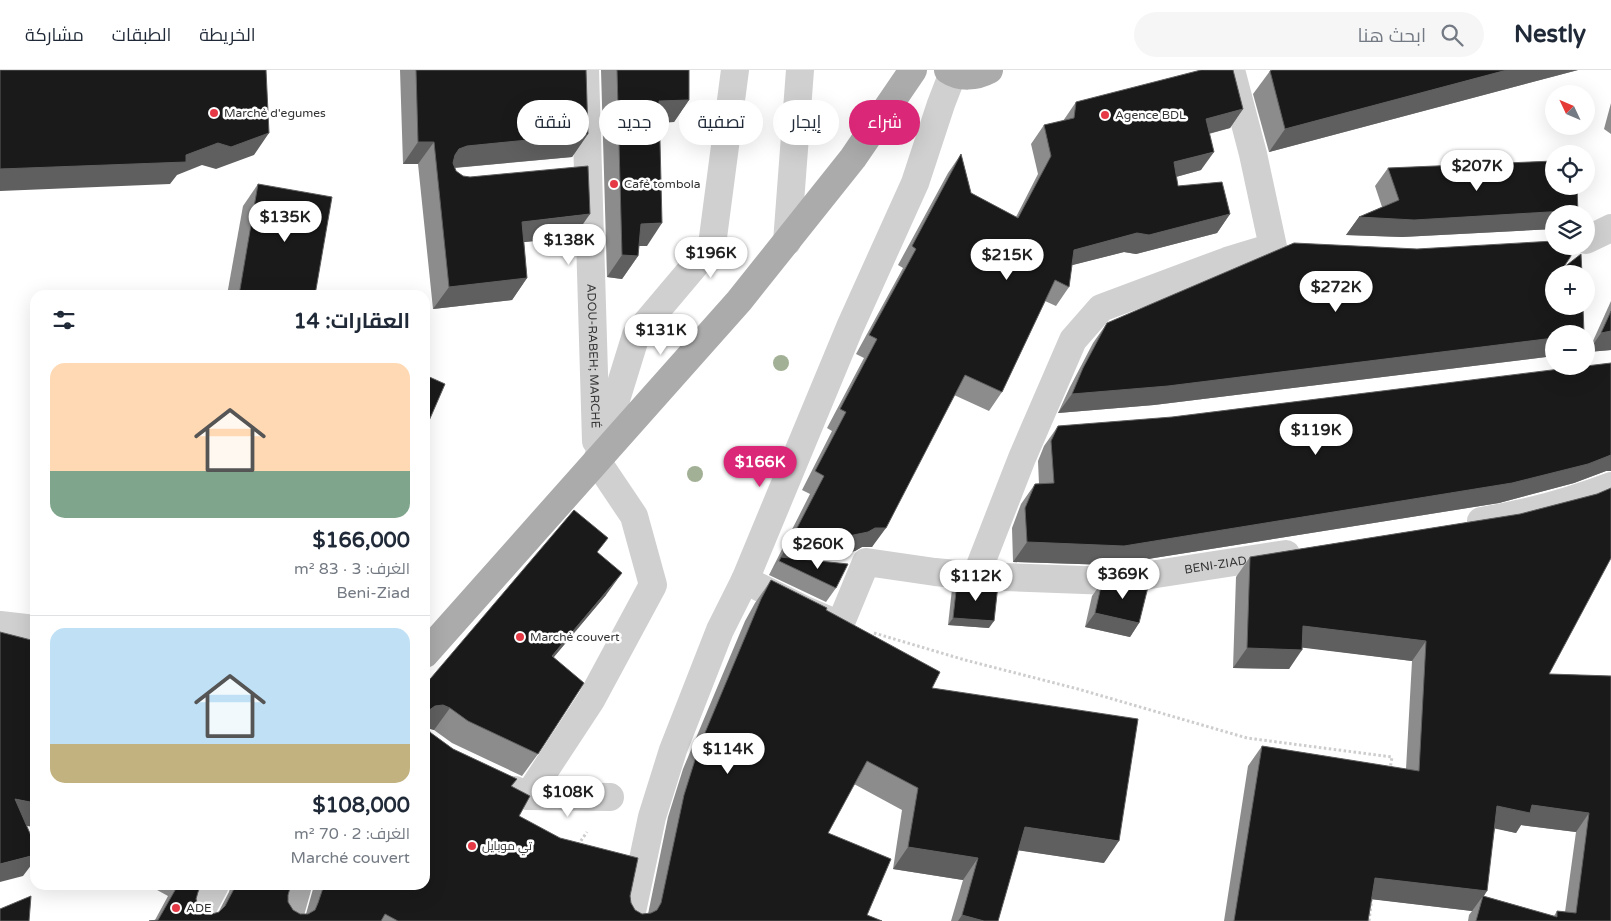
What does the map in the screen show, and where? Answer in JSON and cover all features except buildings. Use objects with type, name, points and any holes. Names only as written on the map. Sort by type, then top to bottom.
[{"type":"main road","points":[[430,648],[732,308],[853,158],[913,70]]},
{"type":"main road","points":[[950,72],[967,76],[981,74],[989,70]]},
{"type":"main road","points":[[288,921],[297,890]]},
{"type":"street","name":"ADOU-RABEH; MARCHÉ","points":[[585,70],[578,172],[597,461]]},
{"type":"street","points":[[528,796],[591,700],[653,585],[634,516],[597,461],[636,336],[712,244],[735,70]]},
{"type":"street","points":[[787,242],[800,70]]},
{"type":"street","points":[[976,576],[1022,458],[1074,340],[1101,308],[1227,261],[1283,247],[1253,154],[1231,70]]},
{"type":"street","points":[[630,921],[652,817],[673,750],[720,630],[745,580],[850,327],[915,183],[950,72]]},
{"type":"street","points":[[1595,236],[1611,228]]},
{"type":"street","points":[[1034,432],[1062,429]]},
{"type":"street","points":[[1457,525],[1502,518],[1550,506],[1611,486]]},
{"type":"street","name":"BENI-ZIAD","points":[[840,625],[866,562],[976,576],[1111,581],[1310,550]]},
{"type":"street","points":[[745,580],[803,610],[840,625]]},
{"type":"street","points":[[1,621],[30,629]]},
{"type":"street","points":[[494,780],[528,796],[610,797]]},
{"type":"street","points":[[196,921],[212,890]]},
{"type":"path","points":[[840,625],[1078,689],[1247,738],[1392,757],[1390,776]]},
{"type":"path","points":[[578,846],[610,797]]},
{"type":"path","points":[[1368,921],[1373,892]]},
{"type":"place","name":"Marché d'egumes","points":[[214,113]]},
{"type":"place","name":"Agence BDL","points":[[1105,115]]},
{"type":"place","name":"Café tombola","points":[[614,184]]},
{"type":"place","name":"Marché couvert","points":[[520,637]]},
{"type":"place","name":"تي موبايل","points":[[472,846]]},
{"type":"place","name":"ADE","points":[[176,908]]}]
